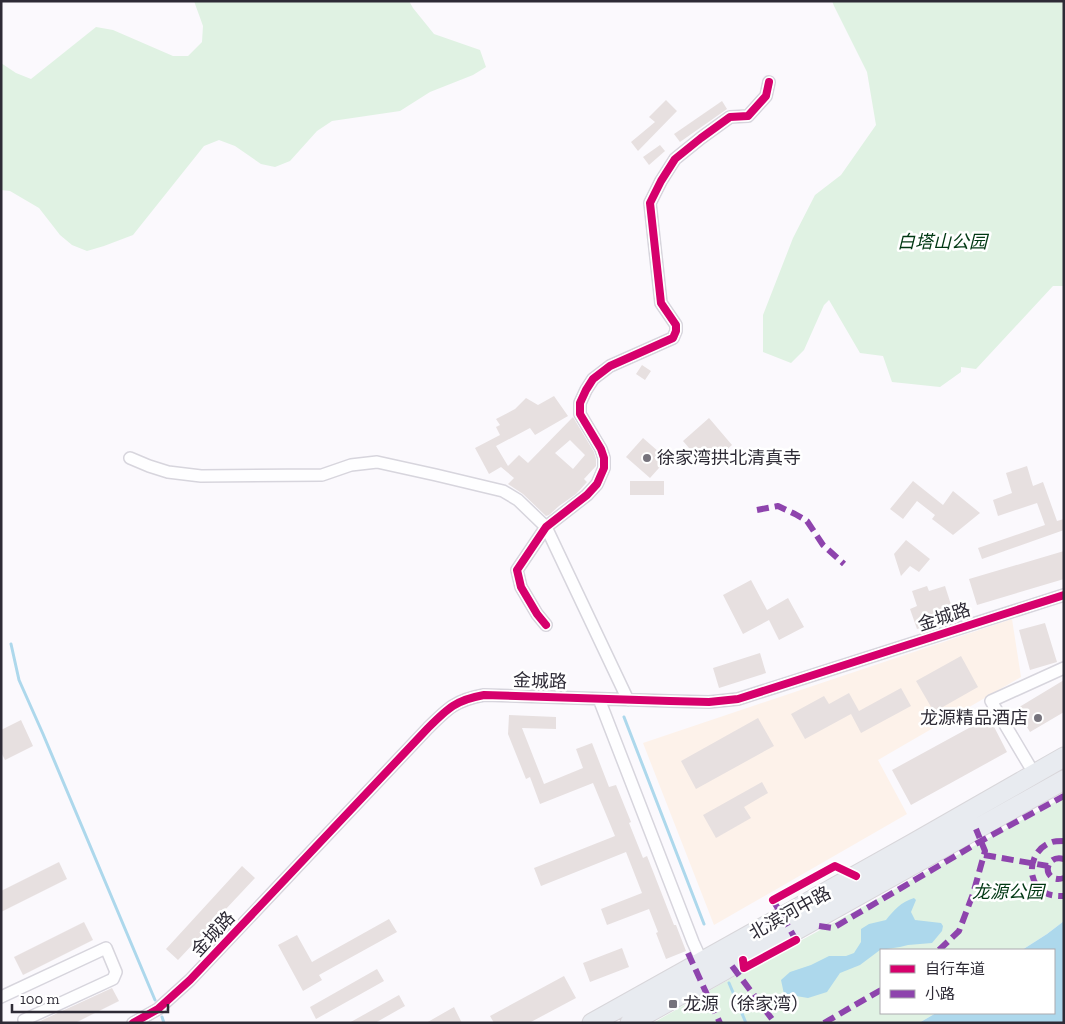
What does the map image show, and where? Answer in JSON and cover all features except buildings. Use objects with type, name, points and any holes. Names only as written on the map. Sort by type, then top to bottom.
[{"type":"main road","points":[[912,844],[1028,765],[1064,745]]},
{"type":"main road","name":"北滨河中路","points":[[592,1023],[1064,757]]},
{"type":"main road","name":"北滨河中路","points":[[630,1023],[1064,780]]},
{"type":"street","points":[[546,624],[537,614],[520,587],[517,570],[546,528],[587,495],[597,484],[604,468],[604,458],[601,449],[580,414],[580,403],[593,379],[610,366],[673,338],[676,331],[676,324],[661,303],[650,203],[661,181],[676,159],[700,138],[730,117],[748,116],[766,96],[769,82]]},
{"type":"street","points":[[130,458],[168,472],[200,476],[322,474],[351,465],[377,462],[503,491],[518,500],[546,528],[628,700]]},
{"type":"street","name":"金城路","points":[[133,1023],[158,1009],[190,980],[421,735],[448,708],[461,700],[484,695],[709,702],[738,699],[1064,595]]},
{"type":"street","points":[[1028,765],[991,701],[1064,668]]},
{"type":"street","points":[[599,699],[702,962]]},
{"type":"street","points":[[1,997],[106,948],[116,972],[113,979],[24,1020],[25,1023]]},
{"type":"shaded area","points":[[1012,619],[1021,677],[878,760],[907,814],[714,925],[643,743]]},
{"type":"green space","points":[[194,1],[409,1],[434,34],[480,50],[486,67],[473,75],[430,92],[400,111],[332,121],[317,131],[290,161],[275,167],[261,164],[235,146],[219,140],[204,146],[133,235],[87,251],[72,245],[60,235],[39,208],[10,191],[1,190],[1,63],[16,73],[31,79],[96,27],[113,30],[173,56],[188,56],[202,42],[203,26]]},
{"type":"green space","name":"白塔山公园","points":[[832,1],[1064,1],[1064,286],[1053,286],[976,369],[961,367],[961,372],[940,387],[892,382],[883,356],[860,353],[829,300],[824,305],[804,350],[791,363],[763,352],[763,315],[793,238],[815,195],[841,175],[876,125],[867,72]]},
{"type":"green space","name":"龙源公园","points":[[1064,797],[1064,921],[1024,949],[880,949],[880,1014],[934,1014],[919,1023],[653,1023]]},
{"type":"water","points":[[914,898],[916,900],[911,912],[915,920],[941,923],[943,926],[942,931],[932,943],[880,949],[860,965],[840,973],[827,992],[808,998],[784,994],[781,980],[790,972],[829,956],[846,956],[854,953],[861,942],[861,929],[869,924],[886,920],[905,902]]},
{"type":"water","points":[[1064,921],[1064,1023],[919,1023],[934,1014],[1055,1014],[1055,949],[1024,949]]},
{"type":"waterway","points":[[11,644],[19,680],[155,1000]]},
{"type":"waterway","points":[[624,717],[704,924]]},
{"type":"waterway","points":[[729,983],[746,1023]]},
{"type":"waterway","points":[[162,1017],[164,1023]]},
{"type":"marked path","points":[[757,510],[778,506],[807,521],[823,545],[844,564]]},
{"type":"marked path","points":[[819,926],[833,928],[981,841],[1064,796]]},
{"type":"marked path","points":[[940,949],[959,931],[973,894],[985,851],[976,829]]},
{"type":"marked path","points":[[1064,841],[1052,842],[1045,846],[1039,851],[1032,865],[1032,873],[1038,887],[1051,895],[1064,896]]},
{"type":"marked path","points":[[984,855],[1048,866]]},
{"type":"marked path","points":[[1064,859],[1057,858],[1052,860],[1048,869],[1052,877],[1057,879],[1064,878]]},
{"type":"marked path","points":[[773,900],[796,940]]},
{"type":"marked path","points":[[688,953],[720,1023]]},
{"type":"marked path","points":[[732,966],[775,1023]]},
{"type":"marked path","points":[[824,1023],[880,991]]},
{"type":"cycle path","points":[[546,625],[521,587],[517,570],[546,527],[587,495],[597,484],[604,468],[604,458],[601,449],[580,414],[580,403],[593,379],[610,366],[673,338],[676,331],[676,325],[661,303],[650,203],[675,159],[730,117],[748,116],[766,96],[769,82]]},
{"type":"cycle path","points":[[133,1023],[158,1009],[190,980],[428,728],[447,710],[459,702],[484,695],[709,702],[738,699],[1064,595]]},
{"type":"cycle path","points":[[773,900],[835,866],[856,876]]},
{"type":"cycle path","points":[[743,960],[744,968],[796,940]]},
{"type":"place","name":"徐家湾拱北清真寺","points":[[647,458]]},
{"type":"place","name":"龙源精品酒店","points":[[1038,718]]},
{"type":"place","name":"龙源（徐家湾）","points":[[673,1004]]}]
